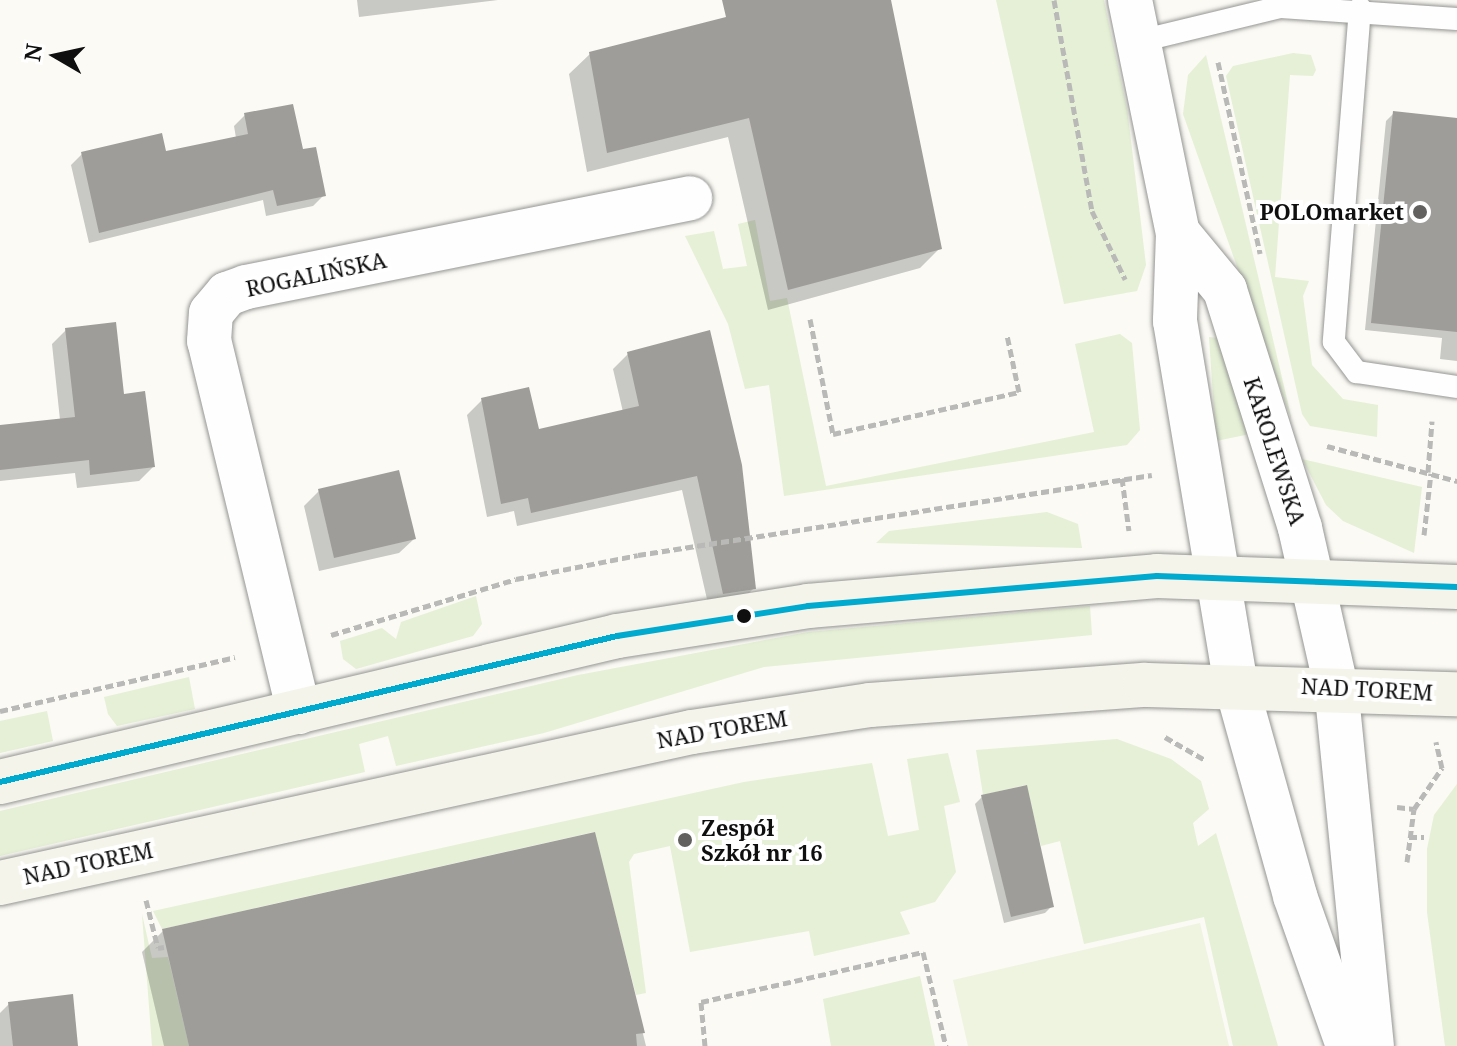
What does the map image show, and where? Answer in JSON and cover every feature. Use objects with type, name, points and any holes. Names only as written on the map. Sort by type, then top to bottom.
[{"type":"main road","points":[[0,782],[617,636],[808,606],[1067,580],[1311,577],[1457,587]]},
{"type":"main road","name":"NAD TOREM","points":[[0,883],[692,732],[972,694],[1236,684],[1336,686],[1457,694]]},
{"type":"street","name":"KAROLEWSKA","points":[[1135,21],[1178,233],[1175,321],[1215,576],[1236,684],[1295,896],[1348,1046]]},
{"type":"street","name":"ROGALIŃSKA","points":[[299,712],[287,646],[209,341],[211,313],[227,294],[690,198]]},
{"type":"street","name":"KAROLEWSKA","points":[[1178,233],[1225,290],[1311,577],[1336,686],[1372,1046]]},
{"type":"lane","points":[[1135,21],[1281,7],[1360,8],[1457,19]]},
{"type":"lane","points":[[1360,8],[1334,342],[1357,372],[1457,387]]},
{"type":"path","points":[[1054,0],[1092,211],[1129,289]]},
{"type":"path","points":[[810,319],[833,434],[1019,392],[1007,335]]},
{"type":"path","points":[[1319,445],[1457,481]]},
{"type":"path","points":[[1424,542],[1431,473]]},
{"type":"path","points":[[0,711],[287,646],[516,579],[1122,478],[1167,474]]},
{"type":"path","points":[[1122,478],[1130,532]]},
{"type":"path","points":[[1389,807],[1414,809],[1442,768],[1436,744]]},
{"type":"path","points":[[145,895],[158,948],[164,947]]},
{"type":"path","points":[[705,1046],[701,1002],[923,952],[946,1046]]},
{"type":"green space","points":[[996,0],[1104,0],[1127,108],[1146,265],[1137,291],[1064,304]]},
{"type":"green space","points":[[1293,53],[1311,55],[1316,70],[1313,76],[1290,75],[1275,277],[1309,281],[1303,296],[1312,365],[1343,399],[1378,405],[1377,437],[1310,426],[1302,414],[1226,76],[1233,66]]},
{"type":"green space","points":[[1206,55],[1291,419],[1183,114],[1188,75]]},
{"type":"green space","points":[[755,220],[770,301],[787,298],[826,486],[1094,432],[1075,344],[1120,334],[1132,343],[1140,430],[1127,445],[784,496],[769,385],[745,389],[728,324],[685,236],[714,231],[723,269],[747,266],[738,224]]},
{"type":"green space","points":[[1209,337],[1218,338],[1250,434],[1216,441]]},
{"type":"green space","points":[[1302,459],[1422,487],[1414,553],[1343,521],[1326,505]]},
{"type":"green space","points":[[1047,512],[1078,524],[1082,548],[876,543],[889,531]]},
{"type":"green space","points":[[476,596],[482,624],[473,636],[356,669],[343,659],[340,641],[382,628],[396,639],[401,622]]},
{"type":"green space","points":[[1090,606],[1092,635],[764,667],[544,733],[396,766],[388,736],[359,744],[365,772],[0,856],[0,811],[578,675],[808,632]]},
{"type":"green space","points":[[189,677],[195,709],[117,726],[108,714],[104,697]]},
{"type":"green space","points":[[47,711],[53,741],[0,753],[0,721]]},
{"type":"green space","points":[[1117,739],[1171,759],[1201,781],[1209,809],[1193,823],[1198,846],[1216,833],[1278,1046],[1233,1046],[1204,917],[1084,944],[1060,841],[1041,846],[1026,785],[983,795],[976,750]]},
{"type":"green space","points":[[948,753],[960,802],[944,806],[956,872],[935,902],[900,912],[910,934],[814,956],[809,931],[690,952],[670,846],[634,854],[629,862],[646,993],[636,995],[594,832],[162,929],[153,911],[744,782],[872,763],[888,836],[919,830],[907,759]]},
{"type":"green space","points":[[1457,784],[1457,1046],[1445,1046],[1427,912],[1427,849],[1434,815]]},
{"type":"green space","points":[[142,914],[152,958],[168,957],[189,1046],[152,1046]]},
{"type":"green space","points":[[1200,923],[1229,1046],[968,1046],[953,980]]},
{"type":"green space","points":[[920,976],[935,1046],[831,1046],[823,999]]},
{"type":"building","points":[[722,0],[891,0],[942,249],[788,290],[749,118],[607,153],[589,52],[726,17]]},
{"type":"building","points":[[293,104],[303,149],[316,147],[326,196],[277,206],[273,190],[99,233],[81,152],[162,133],[166,151],[248,134],[244,113]]},
{"type":"building","name":"POLOmarket","points":[[1393,111],[1457,118],[1457,332],[1371,323]]},
{"type":"building","points":[[116,322],[124,394],[145,391],[155,467],[90,475],[89,460],[0,470],[0,425],[75,417],[65,328]]},
{"type":"building","points":[[710,330],[742,465],[756,589],[723,594],[697,476],[531,513],[528,498],[501,504],[481,398],[529,387],[539,429],[639,406],[627,352]]},
{"type":"building","points":[[399,470],[416,539],[334,558],[318,489]]},
{"type":"building","points":[[1027,785],[1054,907],[1011,917],[981,795]]},
{"type":"building","points":[[595,832],[645,1033],[636,1034],[637,1046],[189,1046],[162,929]]},
{"type":"building","points":[[73,994],[78,1046],[13,1046],[8,1002]]},
{"type":"transit line","points":[[0,782],[617,636],[808,606],[1157,576],[1457,587]]},
{"type":"place","name":"POLOmarket","points":[[1420,212]]},
{"type":"place","name":"Zespół Szkół nr 16","points":[[685,840]]}]
